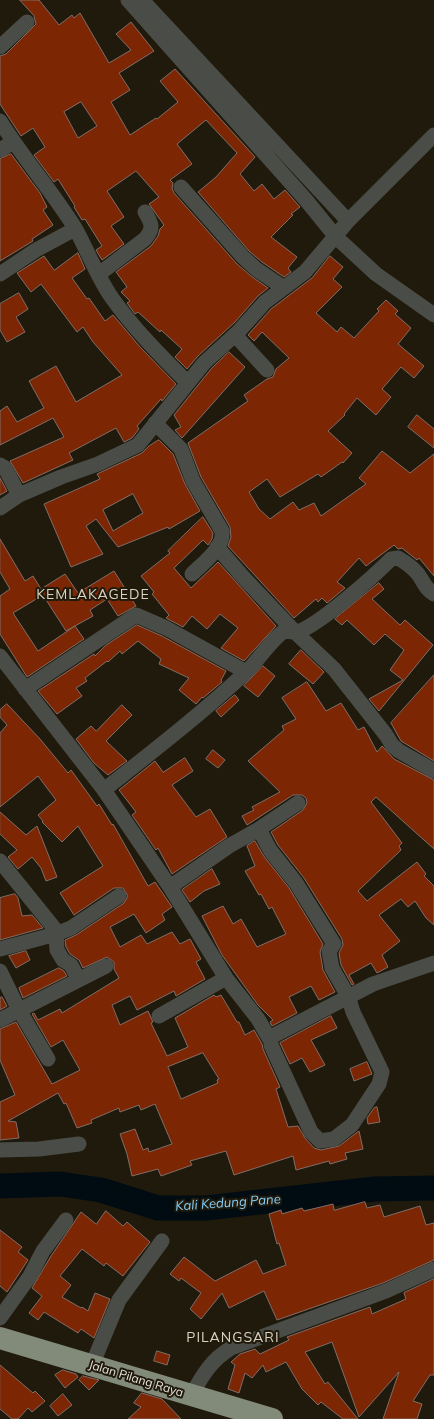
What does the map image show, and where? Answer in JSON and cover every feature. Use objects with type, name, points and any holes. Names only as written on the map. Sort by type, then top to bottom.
[{"type":"highway","name":"Jalan Pilang Raya","points":[[0,1338],[191,1396],[243,1415],[272,1419]]},
{"type":"street","points":[[128,0],[185,56],[342,229],[376,274],[434,315]]},
{"type":"street","points":[[142,0],[185,56],[306,200],[342,229]]},
{"type":"street","points":[[0,47],[27,22]]},
{"type":"street","points":[[0,121],[13,142],[49,189],[75,229],[112,298],[152,347],[187,382]]},
{"type":"street","points":[[0,508],[19,495],[120,455],[138,445],[187,382],[204,363],[235,334],[265,302],[305,272],[342,229],[434,134]]},
{"type":"street","points":[[0,150],[13,142]]},
{"type":"street","points":[[181,187],[243,257],[256,269],[284,288]]},
{"type":"street","points":[[99,274],[151,232],[152,224],[145,212]]},
{"type":"street","points":[[0,274],[36,250],[75,229]]},
{"type":"street","points":[[235,334],[267,370]]},
{"type":"street","points":[[155,423],[181,449],[192,481],[222,531],[223,537],[217,547],[192,574]]},
{"type":"street","points":[[0,465],[5,468],[19,495]]},
{"type":"street","points":[[217,547],[295,632],[334,669],[386,735],[392,745],[414,761],[434,770]]},
{"type":"street","points":[[104,790],[191,722],[246,672],[276,637],[284,631],[295,632],[302,630],[328,614],[394,558],[398,558],[417,573],[429,591],[434,594]]},
{"type":"street","points":[[25,689],[136,615],[166,628],[246,672]]},
{"type":"street","points":[[0,656],[104,790],[170,887],[226,978],[258,1019],[269,1038],[373,984],[434,963]]},
{"type":"street","points":[[170,887],[229,846],[259,829],[298,803]]},
{"type":"street","points":[[259,829],[270,850],[296,884],[334,944],[329,951],[332,968],[348,996],[382,1072],[379,1084],[352,1125],[334,1139],[320,1141],[311,1132],[271,1045]]},
{"type":"street","points":[[0,861],[54,928],[57,950],[63,960],[71,965],[79,980]]},
{"type":"street","points":[[0,949],[56,934],[84,921],[119,896]]},
{"type":"street","points":[[0,1020],[106,966]]},
{"type":"street","points":[[0,971],[19,1010],[48,1059]]},
{"type":"street","points":[[159,1016],[226,978]]},
{"type":"street","points":[[0,1150],[39,1149],[79,1144]]},
{"type":"street","points":[[0,1318],[30,1276],[43,1251],[66,1220]]},
{"type":"street","points":[[92,1366],[119,1300],[162,1241]]},
{"type":"street","points":[[191,1396],[208,1367],[218,1356],[231,1348],[386,1291],[434,1269]]},
{"type":"building","points":[[20,0],[39,0],[59,25],[72,15],[74,18],[80,13],[109,63],[131,50],[116,34],[131,22],[154,51],[119,73],[130,90],[111,102],[130,135],[156,118],[157,119],[178,102],[160,81],[175,69],[255,157],[240,174],[254,191],[262,184],[274,199],[285,190],[300,207],[291,214],[293,215],[271,237],[297,257],[288,268],[291,272],[284,277],[249,251],[198,192],[216,177],[237,153],[206,120],[177,144],[192,164],[170,180],[173,183],[172,188],[174,193],[237,264],[268,288],[258,296],[235,322],[198,356],[187,369],[175,357],[182,349],[138,312],[135,314],[127,303],[130,301],[121,292],[127,287],[116,272],[151,246],[158,236],[160,229],[164,225],[149,204],[159,197],[136,171],[107,191],[124,217],[111,226],[124,244],[102,260],[96,250],[102,246],[85,219],[82,220],[58,179],[54,182],[34,155],[45,147],[33,128],[21,136],[0,104],[0,56],[6,54],[36,24],[34,16]],"holes":[[[81,102],[97,126],[78,138],[64,112]]]},
{"type":"building","points":[[11,154],[40,193],[47,207],[43,210],[53,225],[32,239],[33,241],[0,261],[0,159]]},
{"type":"building","points":[[78,253],[85,269],[72,278],[87,299],[89,298],[105,321],[113,315],[141,348],[176,384],[162,401],[161,399],[137,426],[139,429],[132,438],[124,442],[116,428],[69,453],[73,460],[23,483],[10,461],[64,437],[53,418],[0,445],[0,411],[7,406],[17,422],[44,408],[29,381],[56,366],[76,402],[122,375],[93,342],[83,327],[77,332],[41,284],[31,292],[17,273],[44,256],[54,270]]},
{"type":"building","points":[[330,256],[343,267],[333,279],[342,287],[316,313],[337,332],[341,327],[354,338],[379,311],[377,309],[386,300],[398,311],[395,314],[411,328],[398,344],[424,366],[414,378],[401,367],[382,389],[391,397],[376,415],[357,398],[344,414],[345,415],[328,431],[352,453],[343,463],[342,462],[321,477],[318,474],[280,497],[267,479],[249,492],[259,509],[270,519],[293,502],[299,510],[314,503],[321,516],[366,484],[359,478],[382,451],[410,473],[434,454],[434,576],[419,558],[417,560],[402,548],[398,549],[394,545],[366,566],[359,558],[337,582],[345,588],[327,603],[322,598],[318,602],[316,599],[294,618],[228,546],[231,537],[230,527],[201,477],[188,443],[248,401],[244,395],[267,379],[273,377],[276,369],[289,358],[262,332],[254,341],[248,335],[271,309],[312,278]]},
{"type":"building","points":[[19,293],[28,309],[16,317],[25,332],[7,342],[0,330],[0,304]]},
{"type":"building","points":[[229,352],[245,367],[182,438],[175,430],[181,427],[174,415],[211,369]]},
{"type":"building","points":[[417,415],[434,429],[434,448],[408,427]]},
{"type":"building","points":[[159,440],[173,454],[185,484],[200,511],[169,529],[168,527],[118,547],[96,519],[86,526],[103,554],[71,567],[44,504],[100,479],[97,474],[142,453],[149,446]],"holes":[[[133,494],[143,513],[113,531],[103,510]]]},
{"type":"building","points":[[0,478],[7,491],[0,495]]},
{"type":"building","points":[[203,517],[213,533],[212,539],[208,545],[203,540],[174,568],[191,588],[218,562],[276,626],[244,661],[221,648],[238,628],[220,614],[207,629],[192,616],[183,627],[166,618],[169,615],[152,594],[154,592],[141,576],[170,553],[168,551]]},
{"type":"building","points":[[0,539],[25,581],[33,576],[41,589],[65,574],[78,593],[114,571],[136,606],[118,616],[107,599],[90,610],[93,616],[75,626],[84,639],[27,677],[0,634],[0,596],[10,589],[0,572]],"holes":[[[43,595],[66,631],[75,626],[38,651],[13,613]]]},
{"type":"building","points":[[379,583],[384,589],[372,599],[400,625],[405,620],[433,645],[379,711],[369,699],[403,680],[390,670],[404,650],[385,634],[374,645],[347,620],[342,625],[335,619]]},
{"type":"building","points":[[137,625],[162,636],[226,671],[221,680],[222,682],[203,698],[202,697],[196,704],[179,690],[189,678],[159,664],[161,659],[138,641],[122,654],[120,651],[108,662],[107,661],[85,678],[87,681],[76,688],[82,696],[57,714],[38,691],[94,654],[95,656],[105,646]]},
{"type":"building","points":[[301,650],[324,672],[313,684],[289,664]]},
{"type":"building","points":[[263,666],[275,676],[258,697],[244,686]]},
{"type":"building","points":[[434,675],[434,761],[401,741],[391,723]]},
{"type":"building","points":[[307,682],[326,711],[341,703],[358,730],[364,727],[377,752],[382,746],[394,759],[434,780],[434,849],[376,797],[371,802],[402,843],[399,846],[401,850],[358,891],[367,901],[417,862],[426,874],[424,876],[434,886],[434,925],[426,918],[415,901],[408,907],[401,899],[379,915],[400,941],[382,955],[388,967],[377,973],[371,963],[349,975],[354,984],[352,985],[341,965],[339,953],[343,945],[342,939],[304,878],[278,845],[271,832],[303,810],[307,803],[306,798],[302,795],[293,795],[247,825],[242,816],[254,810],[252,807],[280,792],[248,761],[284,730],[282,726],[296,719],[282,698]]},
{"type":"building","points":[[235,695],[239,700],[221,717],[216,711]]},
{"type":"building","points":[[7,704],[40,739],[68,773],[71,770],[97,806],[99,804],[112,825],[113,824],[148,886],[155,882],[172,907],[162,914],[165,920],[146,933],[134,914],[110,927],[120,947],[141,935],[147,944],[172,932],[180,944],[190,939],[201,959],[196,962],[205,979],[176,996],[174,991],[137,1010],[130,996],[112,1005],[120,1025],[148,1011],[153,1022],[151,1023],[167,1056],[188,1047],[175,1018],[214,995],[216,997],[221,995],[237,1022],[239,1022],[245,1035],[254,1030],[262,1044],[280,1087],[276,1089],[288,1127],[298,1126],[305,1138],[314,1148],[321,1150],[339,1146],[359,1131],[363,1149],[345,1153],[347,1159],[330,1164],[329,1161],[296,1170],[293,1156],[234,1175],[226,1151],[190,1161],[192,1165],[161,1176],[158,1169],[132,1176],[127,1154],[120,1134],[135,1129],[143,1150],[148,1148],[149,1152],[172,1144],[155,1104],[141,1110],[139,1105],[120,1112],[119,1108],[91,1120],[92,1123],[77,1128],[66,1103],[64,1104],[58,1093],[8,1121],[16,1122],[19,1138],[0,1140],[0,1102],[15,1095],[0,1060],[0,1029],[16,1022],[52,1084],[80,1070],[63,1040],[51,1047],[32,1014],[34,1013],[38,1020],[60,1009],[62,1013],[119,978],[114,969],[114,962],[107,957],[83,968],[79,960],[70,954],[66,947],[65,940],[76,935],[124,903],[128,896],[123,888],[114,888],[74,915],[60,893],[103,866],[78,826],[62,842],[42,822],[43,821],[38,815],[56,800],[38,776],[0,807],[0,733],[7,725],[0,717],[0,710]],"holes":[[[203,1053],[219,1079],[217,1080],[218,1083],[181,1099],[168,1067]]]},
{"type":"building","points":[[122,705],[132,715],[106,741],[127,761],[108,775],[94,763],[76,739],[91,726],[96,731]]},
{"type":"building","points":[[213,750],[225,760],[218,768],[206,759]]},
{"type":"building","points":[[185,758],[193,771],[172,785],[196,817],[210,809],[227,837],[172,874],[158,848],[156,850],[132,815],[136,812],[119,790],[155,761],[163,772]]},
{"type":"building","points":[[0,812],[26,835],[37,826],[57,877],[46,881],[41,868],[32,857],[18,869],[8,857],[17,850],[0,834]]},
{"type":"building","points":[[255,841],[263,855],[289,888],[323,944],[320,952],[323,970],[335,992],[319,1000],[311,986],[289,997],[297,1013],[272,1026],[270,1022],[273,1020],[258,1005],[222,955],[202,916],[223,906],[233,924],[241,919],[257,947],[286,934],[272,907],[269,909],[261,894],[259,895],[245,871],[255,866],[247,846]]},
{"type":"building","points":[[212,869],[220,884],[204,891],[190,902],[182,890]]},
{"type":"building","points":[[15,894],[18,898],[22,916],[32,915],[43,928],[0,940],[0,898]]},
{"type":"building","points":[[26,951],[30,960],[16,968],[9,956]]},
{"type":"building","points":[[59,968],[64,971],[67,976],[23,998],[19,988]]},
{"type":"building","points":[[2,997],[7,1006],[0,1010],[0,998]]},
{"type":"building","points":[[331,1016],[337,1028],[311,1040],[325,1065],[310,1072],[302,1058],[290,1064],[280,1043]]},
{"type":"building","points":[[367,1062],[372,1074],[354,1081],[350,1069]]},
{"type":"building","points":[[377,1107],[380,1122],[368,1124],[367,1118],[374,1108]]},
{"type":"building","points":[[365,1202],[367,1208],[380,1205],[384,1217],[420,1206],[426,1225],[434,1223],[434,1260],[383,1283],[277,1320],[264,1291],[229,1308],[222,1293],[201,1319],[190,1309],[201,1293],[181,1278],[179,1281],[170,1274],[184,1257],[215,1281],[256,1260],[263,1274],[286,1265],[279,1243],[277,1244],[269,1214],[281,1210],[282,1214],[302,1208],[304,1211],[333,1204],[334,1210]]},
{"type":"building","points":[[106,1211],[123,1226],[127,1222],[150,1242],[123,1276],[106,1263],[104,1266],[82,1249],[60,1276],[71,1285],[62,1297],[81,1308],[82,1307],[88,1311],[95,1293],[110,1299],[94,1338],[81,1329],[78,1333],[44,1312],[38,1320],[29,1313],[42,1296],[32,1288],[51,1256],[81,1212],[96,1224]]},
{"type":"building","points":[[0,1230],[22,1247],[18,1252],[28,1260],[7,1292],[0,1286]]},
{"type":"building","points":[[434,1279],[434,1375],[430,1375],[413,1401],[422,1404],[417,1419],[383,1419],[399,1372],[359,1417],[332,1342],[305,1352],[325,1384],[328,1382],[358,1419],[343,1419],[321,1402],[318,1405],[302,1389],[286,1362],[266,1372],[263,1365],[252,1378],[245,1373],[239,1393],[228,1389],[235,1365],[231,1362],[240,1354],[255,1349],[260,1354],[289,1340],[287,1337],[370,1307],[372,1314],[406,1299],[404,1293]]},
{"type":"building","points":[[157,1351],[170,1355],[167,1365],[154,1361]]},
{"type":"building","points":[[0,1365],[33,1393],[35,1391],[45,1401],[32,1412],[28,1408],[18,1419],[12,1419],[0,1409]]},
{"type":"building","points":[[63,1370],[76,1374],[78,1377],[65,1388],[55,1375]]},
{"type":"building","points":[[83,1376],[99,1380],[89,1390],[79,1380]]},
{"type":"building","points":[[142,1393],[162,1399],[181,1419],[128,1419],[141,1407],[134,1403]]},
{"type":"building","points":[[63,1394],[72,1405],[58,1416],[50,1406]]},
{"type":"waterway","name":"Kali Kedung Pane","points":[[0,1186],[60,1184],[101,1190],[158,1208],[206,1208],[375,1189],[434,1188]]},
{"type":"district","name":"KEMLAKAGEDE","points":[[93,595]]},
{"type":"district","name":"PILANGSARI","points":[[233,1338]]}]
